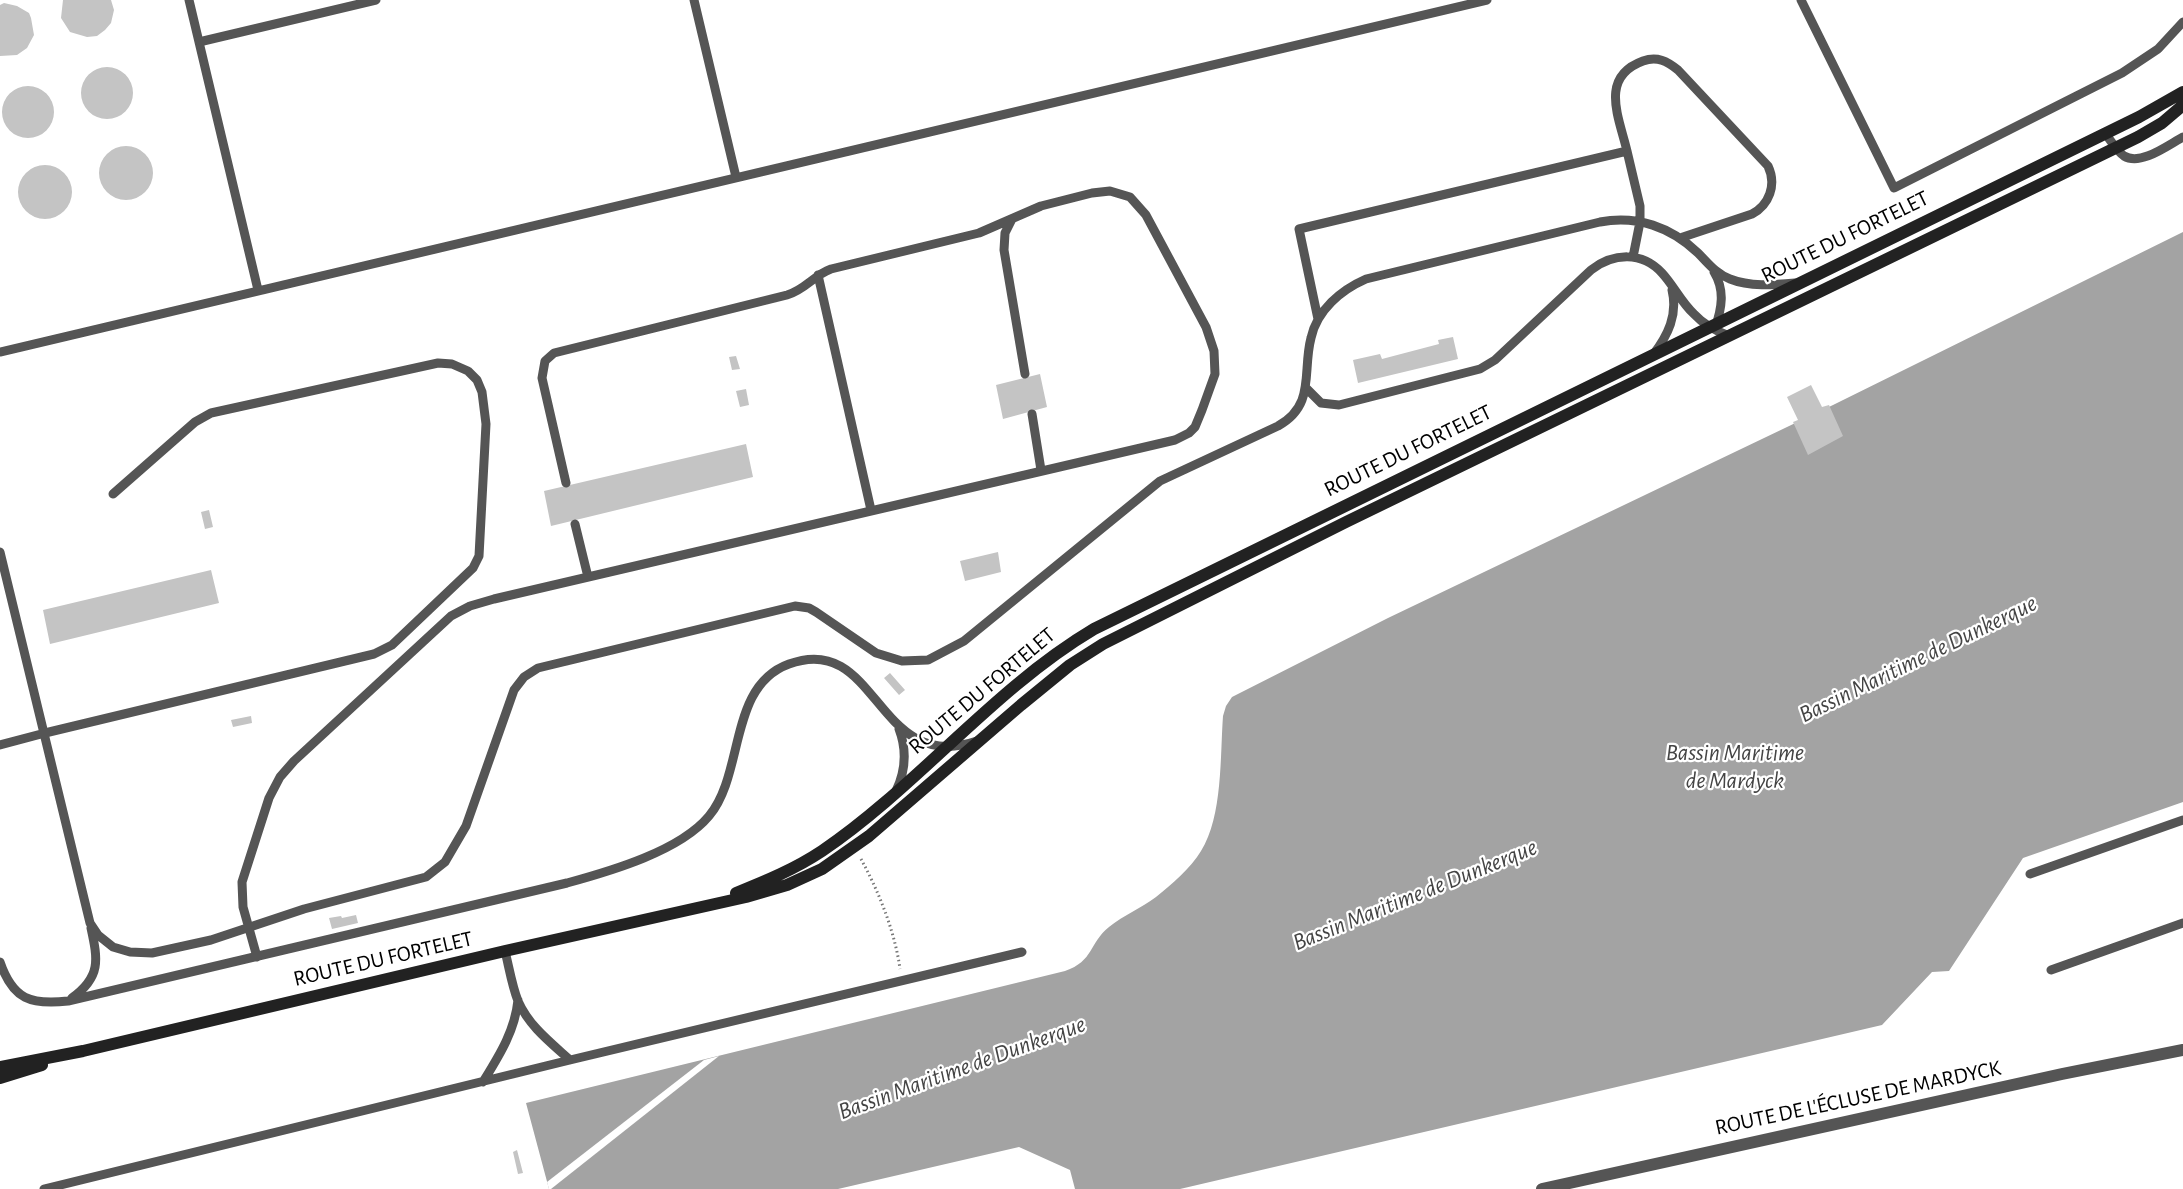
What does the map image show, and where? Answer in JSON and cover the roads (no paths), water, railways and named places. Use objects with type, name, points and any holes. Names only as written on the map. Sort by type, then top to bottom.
[{"type":"main road","name":"ROUTE DU FORTELET","points":[[693,909],[753,887],[803,862],[851,830],[1048,659],[1094,629],[1653,354],[1714,327],[2153,110],[2183,92]]},
{"type":"main road","name":"ROUTE DU FORTELET","points":[[0,1067],[83,1051],[505,951],[746,897],[787,885],[822,869],[896,815],[1057,675],[1108,640],[2116,148],[2162,123],[2183,105]]},
{"type":"main road","name":"ROUTE DU FORTELET","points":[[0,1078],[83,1051]]},
{"type":"street","name":"ROUTE DE L'ÉCLUSE DE MARDYCK","points":[[1542,1189],[2062,1074],[2183,1050]]},
{"type":"lane","points":[[189,0],[258,290]]},
{"type":"lane","points":[[199,42],[376,0]]},
{"type":"lane","points":[[694,0],[736,177]]},
{"type":"lane","points":[[0,352],[1486,0]]},
{"type":"lane","points":[[1801,0],[1894,188],[2122,73],[2158,49],[2183,22]]},
{"type":"lane","points":[[1633,257],[1640,222],[1640,206],[1615,89],[1621,76],[1629,68],[1642,61],[1655,58],[1666,61],[1678,70],[1768,166],[1772,178],[1766,203],[1760,209],[1752,214],[1680,238]]},
{"type":"lane","points":[[2105,133],[2116,148],[2129,158],[2141,158],[2183,137]]},
{"type":"lane","points":[[1318,320],[1299,229],[1627,151]]},
{"type":"lane","points":[[256,957],[242,897],[243,882],[269,798],[280,777],[294,761],[452,616],[482,603],[588,577],[1041,470],[1167,443],[1183,436],[1194,427],[1213,382],[1216,359],[1208,332],[1197,309],[1146,215],[1130,197],[1116,192],[1092,193],[1041,206],[979,233],[831,269],[818,275],[805,287],[787,295],[560,350],[549,356],[543,365],[542,378],[566,483]]},
{"type":"lane","points":[[1012,219],[1005,233],[1004,250],[1025,374]]},
{"type":"lane","points":[[86,912],[93,928],[105,942],[121,951],[152,953],[179,949],[249,929],[304,909],[419,879],[439,869],[455,846],[470,815],[514,690],[524,677],[538,668],[795,606],[809,608],[886,657],[902,661],[928,660],[947,652],[973,634],[1160,481],[1286,422],[1298,409],[1306,388],[1309,346],[1318,320],[1333,300],[1349,288],[1378,274],[1600,222],[1620,220],[1640,222],[1661,228],[1680,238],[1722,276],[1739,282],[1761,285],[1800,283]]},
{"type":"lane","points":[[1306,388],[1321,403],[1339,405],[1480,369],[1495,360],[1574,285],[1598,265],[1611,258],[1633,257],[1655,266],[1694,314],[1729,336]]},
{"type":"lane","points":[[1704,348],[1714,327],[1722,294],[1718,279],[1710,266]]},
{"type":"lane","points":[[818,275],[871,510]]},
{"type":"lane","points":[[1653,354],[1664,340],[1673,316],[1674,300],[1670,285]]},
{"type":"lane","points":[[0,745],[368,656],[392,645],[473,568],[479,556],[486,424],[482,392],[477,380],[468,371],[452,364],[438,363],[211,414],[195,422],[113,494]]},
{"type":"lane","points":[[1032,414],[1041,470]]},
{"type":"lane","points":[[575,524],[588,577]]},
{"type":"lane","points":[[0,552],[45,733],[96,956],[95,970],[85,988],[68,1001]]},
{"type":"lane","points":[[0,963],[12,988],[27,999],[45,1003],[68,1001],[594,876],[633,863],[674,842],[711,814],[725,784],[752,696],[764,680],[789,664],[799,661],[815,660],[844,668],[865,687],[898,726],[918,741],[947,747],[980,740]]},
{"type":"lane","points":[[896,791],[903,774],[904,757],[903,741],[898,726]]},
{"type":"lane","points":[[2030,873],[2183,820]]},
{"type":"lane","points":[[2051,970],[2183,923]]},
{"type":"lane","points":[[505,951],[518,1000],[539,1032],[570,1060]]},
{"type":"lane","points":[[44,1189],[1022,952]]},
{"type":"lane","points":[[483,1082],[506,1043],[518,1000]]},
{"type":"water","name":"Bassin Maritime de Mardyck","points":[[2183,232],[2183,802],[2023,858],[1949,971],[1932,972],[1882,1025],[1180,1189],[1075,1189],[1070,1170],[1019,1147],[838,1189],[549,1189],[526,1103],[1074,967],[1086,957],[1109,927],[1162,892],[1187,870],[1201,851],[1208,837],[1217,803],[1223,716],[1232,697],[1388,618],[1833,405]]},
{"type":"water label","name":"Bassin Maritime de Dunkerque","points":[[1918,659]]},
{"type":"water label","name":"Bassin Maritime de Dunkerque","points":[[1415,895]]},
{"type":"water label","name":"Bassin Maritime de Dunkerque","points":[[962,1068]]}]
